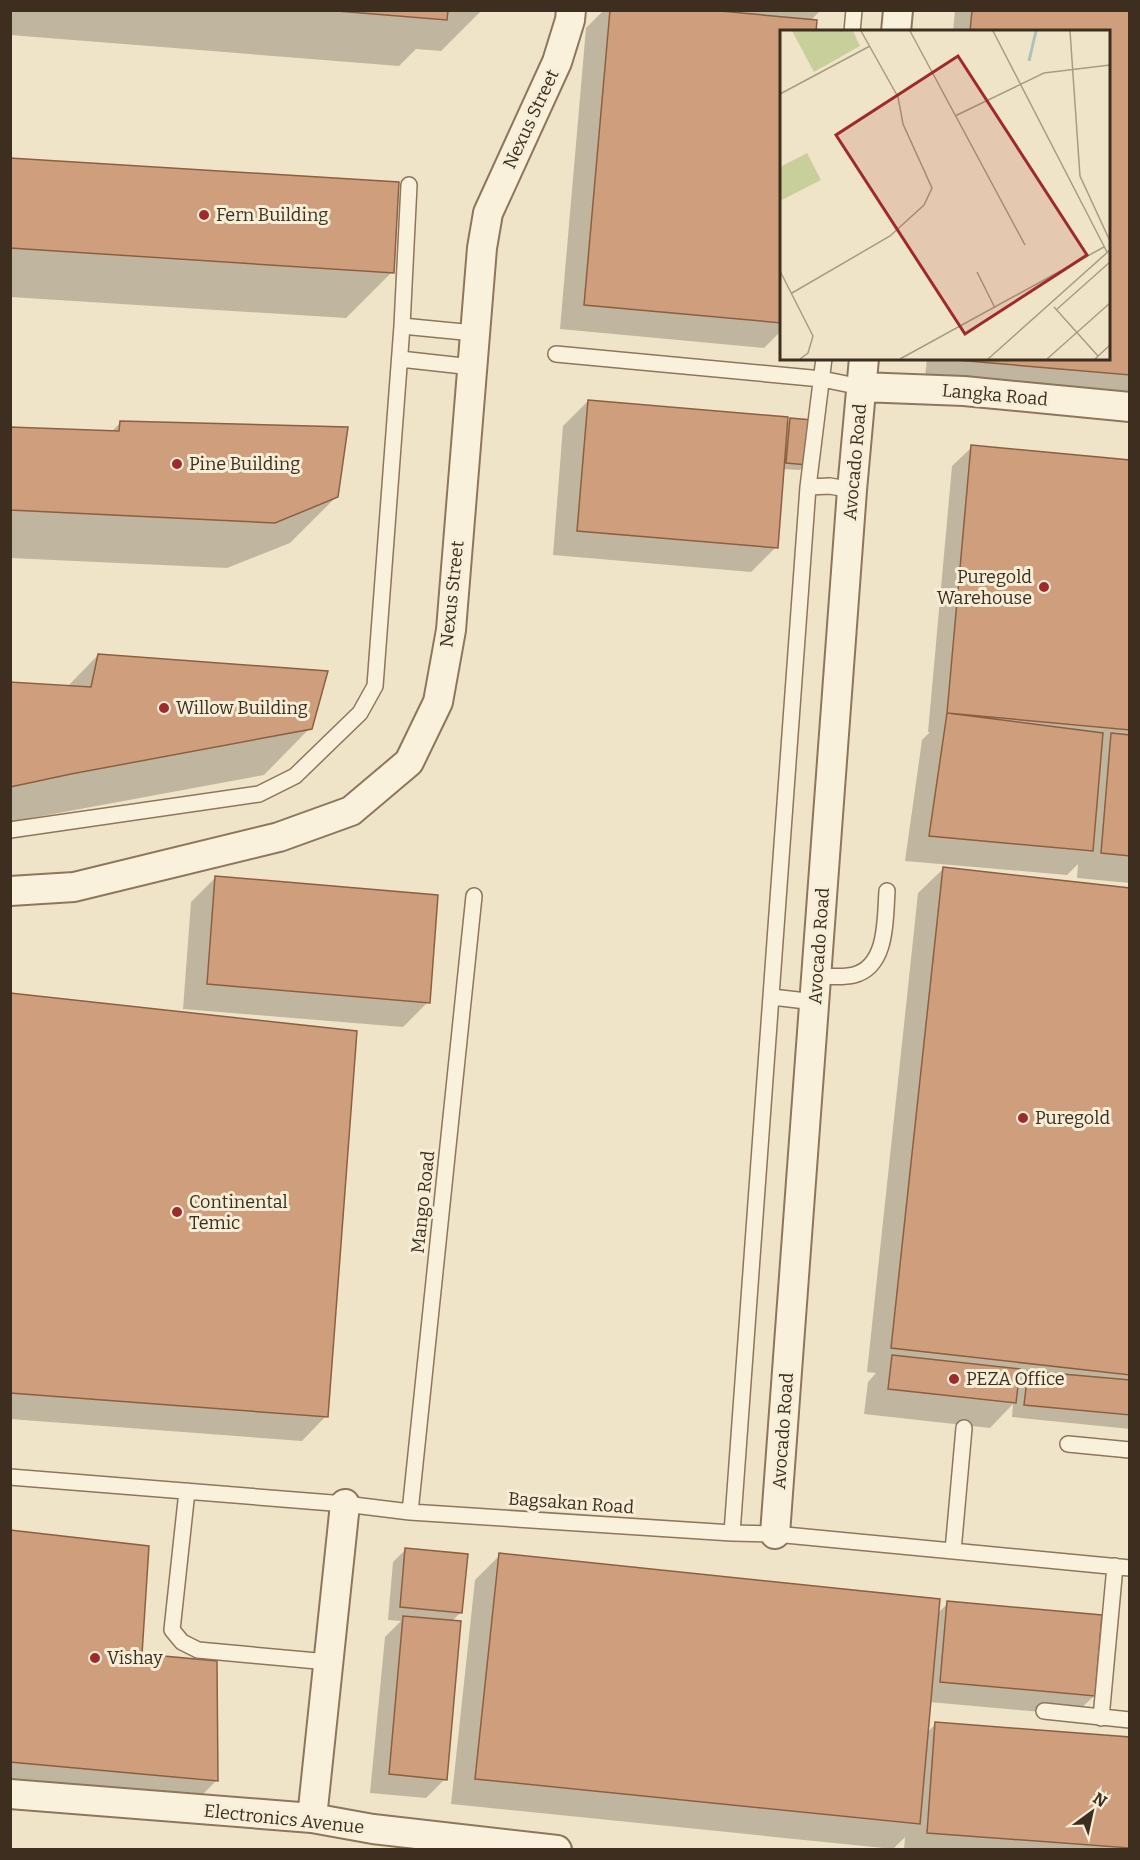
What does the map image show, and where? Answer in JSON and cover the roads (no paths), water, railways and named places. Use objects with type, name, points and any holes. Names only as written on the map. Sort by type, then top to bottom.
[{"type":"street","name":"Nexus Street","points":[[10,891],[74,887],[279,837],[351,811],[409,762],[438,702],[451,630],[474,333],[482,248],[488,213],[557,62],[571,10]]},
{"type":"street","points":[[896,30],[898,10]]},
{"type":"street","name":"Avocado Road","points":[[775,1534],[852,490],[864,360]]},
{"type":"street","name":"Langka Road","points":[[861,387],[964,391],[1130,407]]},
{"type":"street","points":[[312,1818],[345,1504]]},
{"type":"street","name":"Electronics Avenue","points":[[10,1794],[312,1818],[373,1829],[557,1850]]},
{"type":"lane","points":[[852,30],[854,10]]},
{"type":"lane","points":[[10,830],[259,794],[295,776],[360,713],[375,686],[400,359],[409,185]]},
{"type":"lane","points":[[402,326],[474,333]]},
{"type":"lane","points":[[556,354],[822,379],[861,387]]},
{"type":"lane","points":[[400,359],[472,367]]},
{"type":"lane","points":[[732,1533],[808,487],[824,360]]},
{"type":"lane","points":[[808,487],[830,486],[852,490]]},
{"type":"lane","points":[[772,997],[815,989],[842,977],[857,975],[872,964],[879,952],[884,929],[887,891]]},
{"type":"lane","name":"Mango Road","points":[[410,1512],[474,896]]},
{"type":"lane","points":[[953,1551],[964,1428]]},
{"type":"lane","points":[[1068,1443],[1130,1450]]},
{"type":"lane","name":"Bagsakan Road","points":[[10,1477],[345,1504],[410,1512],[775,1534],[1122,1567]]},
{"type":"lane","points":[[187,1491],[172,1630],[182,1642],[198,1650],[328,1662]]},
{"type":"lane","points":[[1101,1718],[1122,1567]]},
{"type":"lane","points":[[1044,1711],[1130,1720]]},
{"type":"place","name":"Fern Building","points":[[204,215]]},
{"type":"place","name":"Pine Building","points":[[177,464]]},
{"type":"place","name":"Puregold Warehouse","points":[[1044,587]]},
{"type":"place","name":"Willow Building","points":[[164,708]]},
{"type":"place","name":"Puregold","points":[[1023,1118]]},
{"type":"place","name":"Continental Temic","points":[[177,1212]]},
{"type":"place","name":"PEZA Office","points":[[954,1379]]},
{"type":"place","name":"Vishay","points":[[95,1658]]}]
